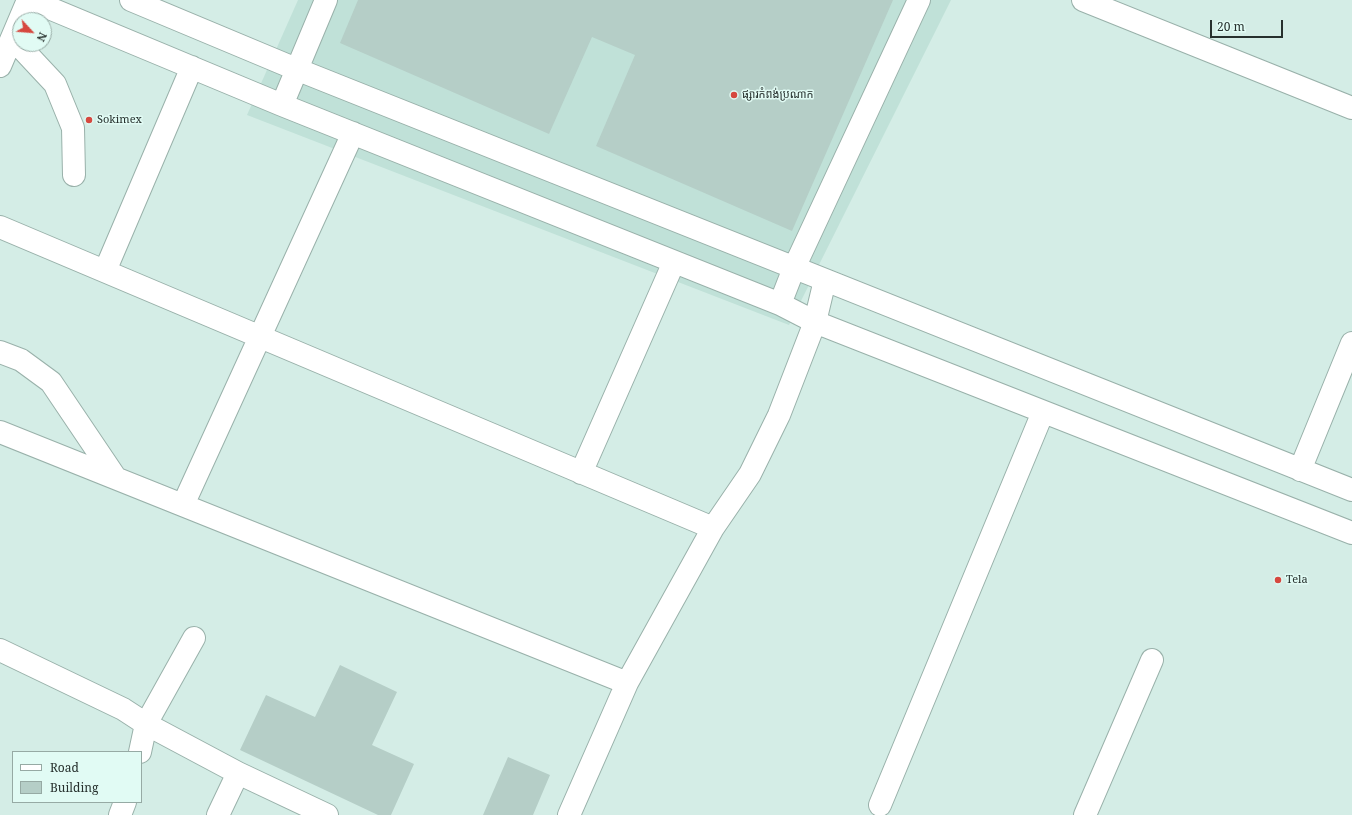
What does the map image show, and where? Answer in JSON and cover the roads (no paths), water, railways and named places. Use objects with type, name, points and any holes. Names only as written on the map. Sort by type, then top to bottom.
[{"type":"street","points":[[24,12],[29,0],[282,105],[780,304],[815,322],[1352,533]]},
{"type":"street","points":[[131,0],[296,69],[1352,490]]},
{"type":"street","points":[[282,105],[326,0]]},
{"type":"street","points":[[780,304],[794,268],[919,0]]},
{"type":"street","points":[[1084,0],[1352,108]]},
{"type":"street","points":[[0,66],[12,38]]},
{"type":"street","points":[[25,52],[55,84],[73,128],[74,175]]},
{"type":"street","points":[[105,271],[192,68]]},
{"type":"street","points":[[183,504],[353,133]]},
{"type":"street","points":[[0,227],[713,528]]},
{"type":"street","points":[[581,473],[674,262]]},
{"type":"street","points":[[569,815],[627,684],[713,528],[750,474],[779,415],[815,322],[825,280]]},
{"type":"street","points":[[1300,470],[1352,344]]},
{"type":"street","points":[[0,352],[21,360],[51,382],[115,477]]},
{"type":"street","points":[[880,805],[1043,412]]},
{"type":"street","points":[[0,432],[183,504],[627,684]]},
{"type":"street","points":[[140,751],[146,724],[194,638]]},
{"type":"street","points":[[0,650],[123,710],[146,724],[238,773],[327,815]]},
{"type":"street","points":[[1085,815],[1152,660]]},
{"type":"street","points":[[218,815],[238,773]]},
{"type":"street","points":[[120,815],[125,803]]},
{"type":"place","name":"ផ្សារកំពង់ប្រណាក","points":[[734,95]]},
{"type":"place","name":"Sokimex","points":[[89,120]]},
{"type":"place","name":"Tela","points":[[1278,580]]}]
